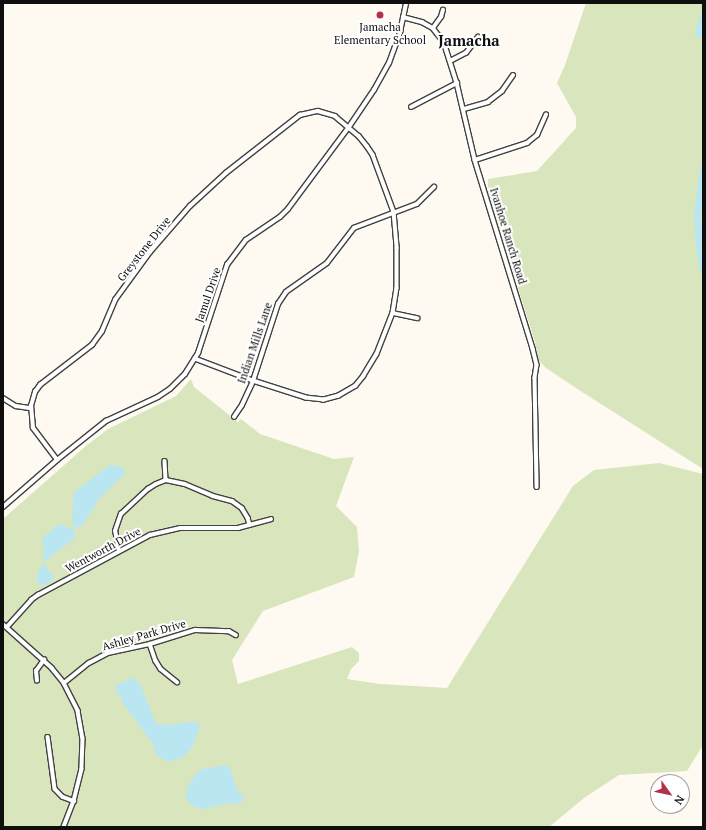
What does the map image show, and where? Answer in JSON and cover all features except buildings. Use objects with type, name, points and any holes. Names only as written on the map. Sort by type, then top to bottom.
[{"type":"street","name":"Jamul Drive","points":[[3,507],[57,460],[106,422],[170,389],[185,374],[195,359],[223,274],[233,256],[246,240],[280,217],[288,209],[349,127],[384,72],[396,43],[406,3]]},
{"type":"street","points":[[403,18],[422,22],[433,28],[441,17],[443,10]]},
{"type":"street","name":"Ivanhoe Ranch Road","points":[[433,28],[444,42],[457,83],[475,160],[537,365],[535,378],[537,488]]},
{"type":"street","points":[[450,61],[466,53],[478,38]]},
{"type":"street","points":[[464,109],[488,102],[502,91],[513,75]]},
{"type":"street","points":[[411,106],[457,83]]},
{"type":"street","name":"Greystone Drive","points":[[57,460],[33,428],[31,408],[36,392],[45,380],[92,345],[99,336],[115,300],[159,242],[190,206],[227,171],[304,113],[314,111],[326,112],[335,116],[359,136],[373,155],[394,212],[397,270],[393,312],[386,334],[364,376],[356,386],[344,394],[329,399],[313,399],[253,381],[195,359]]},
{"type":"street","points":[[475,160],[527,143],[537,135],[546,115]]},
{"type":"street","name":"Indian Mills Lane","points":[[234,417],[242,405],[253,381],[278,304],[284,294],[327,263],[354,228],[417,204],[434,187]]},
{"type":"street","points":[[393,312],[417,318]]},
{"type":"street","points":[[3,398],[16,406],[31,408]]},
{"type":"street","points":[[165,461],[166,480]]},
{"type":"street","points":[[119,551],[115,531],[121,514],[148,489],[166,480],[185,484],[201,492],[232,501],[242,508],[250,525]]},
{"type":"street","name":"Wentworth Drive","points":[[7,627],[34,598],[143,538],[168,530],[180,528],[238,528],[270,519]]},
{"type":"street","points":[[3,624],[44,660],[64,683],[78,711],[83,738],[82,769],[74,801],[64,827]]},
{"type":"street","name":"Ashley Park Drive","points":[[64,683],[99,657],[126,648],[150,644],[195,630],[229,631],[236,635]]},
{"type":"street","points":[[150,644],[156,661],[161,669],[177,682]]},
{"type":"street","points":[[37,681],[36,671],[44,660]]},
{"type":"street","points":[[48,737],[55,789],[63,797],[74,801]]},
{"type":"green space","points":[[586,3],[703,3],[703,469],[579,390],[546,368],[538,360],[535,342],[488,192],[488,179],[537,171],[576,128],[576,117],[557,83],[565,65]]},
{"type":"green space","points":[[191,379],[194,387],[238,422],[241,419],[260,434],[334,459],[354,457],[336,506],[357,527],[359,551],[354,577],[263,611],[232,660],[238,684],[352,647],[359,653],[359,661],[351,669],[347,679],[380,684],[447,688],[573,486],[594,470],[659,463],[703,474],[703,745],[687,771],[619,775],[584,798],[549,827],[3,827],[3,519],[87,445],[108,429],[176,396]]},
{"type":"water","points":[[703,9],[703,35],[699,37],[695,35],[695,32]]},
{"type":"water","points":[[110,465],[119,466],[125,470],[124,475],[99,499],[84,523],[80,527],[73,527],[72,518],[74,492]]},
{"type":"water","points":[[59,524],[75,530],[74,539],[44,562],[43,537]]},
{"type":"water","points":[[43,563],[54,577],[49,583],[40,586],[37,582],[37,574]]},
{"type":"water","points":[[133,677],[140,684],[156,723],[166,725],[190,722],[199,723],[199,730],[192,747],[184,757],[168,762],[156,755],[153,744],[122,702],[115,686]]},
{"type":"water","points":[[225,765],[230,768],[237,790],[244,796],[242,802],[239,804],[229,803],[202,809],[191,805],[186,794],[189,784],[199,770]]},
{"type":"waterway","points":[[703,168],[697,214],[699,246],[703,271]]},
{"type":"place","name":"Jamacha Elementary School","points":[[380,15]]},
{"type":"district","name":"Jamacha","points":[[469,41]]}]
